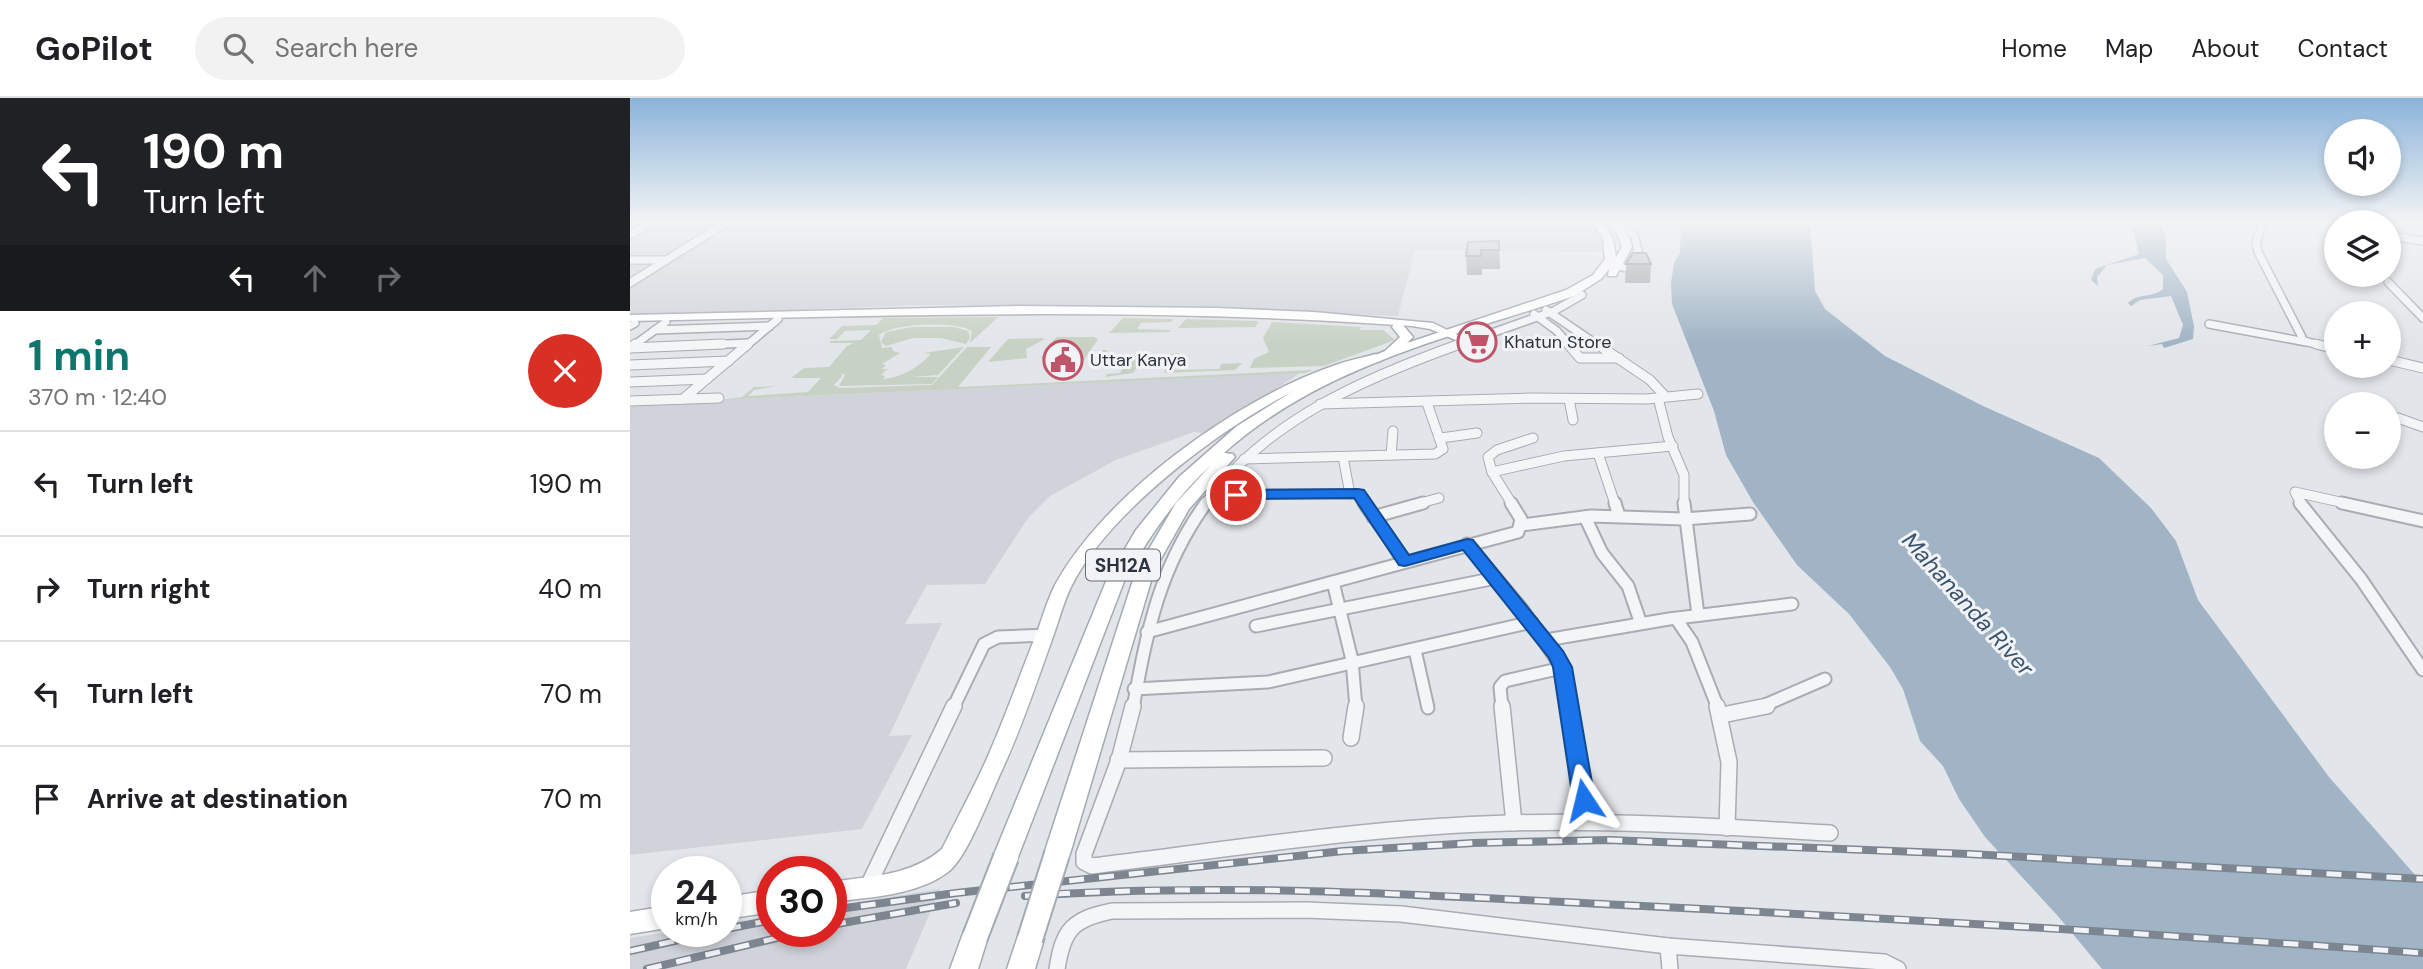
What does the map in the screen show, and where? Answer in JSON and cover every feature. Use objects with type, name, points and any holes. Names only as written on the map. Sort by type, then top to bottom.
[{"type":"main road","name":"SH12A","points":[[964,969],[1116,579],[1147,526],[1185,480],[1221,446],[1258,418],[1303,391],[1376,358],[1542,313],[1604,282],[1615,263]]},
{"type":"main road","name":"SH12A","points":[[1021,969],[1139,587],[1153,554],[1182,507],[1227,457],[1291,408],[1363,370],[1580,289],[1615,263]]},
{"type":"main road","points":[[1376,358],[1405,340],[1406,333],[1398,327]]},
{"type":"street","points":[[630,283],[663,263]]},
{"type":"street","points":[[1615,263],[1627,268],[1630,263]]},
{"type":"street","points":[[2264,263],[2306,342]]},
{"type":"street","points":[[2393,287],[2423,318]]},
{"type":"street","points":[[631,322],[876,310],[1072,312],[1424,324],[1452,339]]},
{"type":"street","points":[[655,330],[926,314],[1072,312]]},
{"type":"street","points":[[1542,313],[1580,358],[1619,358]]},
{"type":"street","points":[[1542,313],[1619,358],[1650,380],[1662,397],[1673,446],[1684,475],[1684,519],[1698,614]]},
{"type":"street","points":[[631,322],[774,322]]},
{"type":"street","points":[[630,348],[666,322]]},
{"type":"street","points":[[683,399],[774,322]]},
{"type":"street","points":[[1380,323],[1421,329],[1452,339]]},
{"type":"street","points":[[2209,324],[2324,346]]},
{"type":"street","points":[[1452,339],[1318,404],[1269,436],[1211,494],[1176,547],[1156,596],[1134,689],[1129,727],[1084,854],[1084,862],[1092,866],[1353,834],[1514,823],[1588,822],[1830,833]]},
{"type":"street","points":[[630,348],[750,343]]},
{"type":"street","points":[[847,889],[924,875],[940,867],[950,856],[1001,750],[1047,635],[1063,586],[1078,563],[1130,503],[1172,467],[1253,409],[1301,382],[1356,362],[1376,358]]},
{"type":"street","points":[[630,365],[729,361]]},
{"type":"street","points":[[2401,363],[2423,368]]},
{"type":"street","points":[[630,382],[707,379]]},
{"type":"street","points":[[1318,404],[1427,404],[1698,394]]},
{"type":"street","points":[[630,401],[719,398]]},
{"type":"street","points":[[1569,399],[1573,420]]},
{"type":"street","points":[[1244,459],[1441,452],[1441,438],[1427,404]]},
{"type":"street","points":[[2401,419],[2423,427]]},
{"type":"street","points":[[1391,455],[1393,431]]},
{"type":"street","points":[[1441,438],[1477,433]]},
{"type":"street","points":[[1522,525],[1488,462],[1492,453],[1533,438]]},
{"type":"street","points":[[1492,472],[1524,463],[1673,446]]},
{"type":"street","points":[[1598,453],[1619,516]]},
{"type":"street","points":[[1343,457],[1350,494]]},
{"type":"street","points":[[2423,521],[2295,492],[2304,510],[2361,579],[2423,670]]},
{"type":"street","points":[[1211,494],[1358,494],[1405,561]]},
{"type":"street","points":[[1373,517],[1439,498]]},
{"type":"street","points":[[1522,525],[1585,517],[1684,519],[1749,514]]},
{"type":"street","points":[[1585,517],[1602,553],[1628,586],[1640,621]]},
{"type":"street","points":[[1147,632],[1518,532],[1522,525]]},
{"type":"street","points":[[1467,544],[1546,640],[1562,667],[1588,822]]},
{"type":"street","points":[[1255,626],[1496,578]]},
{"type":"street","points":[[1333,582],[1352,665],[1358,710],[1351,738]]},
{"type":"street","points":[[1546,640],[1640,621],[1677,620],[1698,614],[1792,604]]},
{"type":"street","points":[[1677,620],[1688,633],[1722,715],[1732,803],[1727,828]]},
{"type":"street","points":[[1134,689],[1269,682],[1532,622]]},
{"type":"street","points":[[868,886],[984,644],[998,637],[1047,635]]},
{"type":"street","points":[[1415,650],[1428,708]]},
{"type":"street","points":[[1514,823],[1500,687],[1505,681],[1562,667]]},
{"type":"street","points":[[1722,715],[1768,706],[1825,680]]},
{"type":"street","points":[[1118,760],[1324,758]]},
{"type":"street","points":[[1057,969],[1060,945],[1070,926],[1088,915],[1112,911],[1306,910],[1401,914],[1668,946],[1884,962],[1898,969]]},
{"type":"street","points":[[630,923],[651,920]]},
{"type":"street","points":[[1668,946],[1670,969]]},
{"type":"shaded area","points":[[630,263],[1412,263],[1398,316],[1159,307],[921,305],[630,316]]},
{"type":"shaded area","points":[[1300,373],[1208,434],[1194,432],[1116,460],[1050,496],[1028,518],[985,584],[927,585],[905,624],[942,623],[889,736],[912,735],[862,829],[630,855],[630,404]]},
{"type":"shaded area","points":[[940,889],[906,969],[630,969],[630,938],[651,935],[651,947],[742,947],[742,921],[756,918],[756,947],[847,947],[847,904]]},
{"type":"green space","points":[[998,317],[970,343],[972,331],[953,326],[911,326],[879,335],[882,348],[892,347],[893,351],[900,353],[882,364],[886,365],[882,369],[888,369],[881,375],[885,376],[883,379],[903,374],[931,354],[924,353],[964,347],[938,375],[912,377],[938,377],[932,384],[839,386],[845,375],[841,373],[842,376],[834,385],[840,388],[932,385],[967,347],[991,347],[958,387],[1313,370],[1305,373],[720,400],[742,397],[754,387],[777,386],[754,390],[748,396],[808,392],[821,378],[791,378],[804,368],[829,367],[847,346],[854,343],[829,343],[831,341],[861,340],[871,330],[845,331],[837,339],[829,339],[842,326],[876,325],[883,318]]},
{"type":"green space","points":[[1123,318],[1173,319],[1171,322],[1141,323],[1137,329],[1171,330],[1170,332],[1109,333]]},
{"type":"green space","points":[[1186,319],[1258,321],[1256,327],[1178,328]]},
{"type":"green space","points":[[1272,322],[1383,330],[1395,340],[1324,366],[1250,368],[1254,359],[1269,352],[1263,338]]},
{"type":"green space","points":[[912,327],[954,327],[968,331],[970,338],[966,344],[941,338],[913,338],[886,346],[881,342],[886,332]]},
{"type":"green space","points":[[1057,337],[1098,339],[1082,363],[1063,364],[1061,358],[1040,358],[1056,350],[1058,345],[1052,341]]},
{"type":"green space","points":[[1008,339],[1045,339],[1026,349],[1027,358],[988,362]]},
{"type":"green space","points":[[1103,350],[1108,350],[1102,360],[1137,359],[1140,354],[1155,355],[1152,360],[1140,363],[1133,373],[1105,377],[1107,374],[1120,373],[1126,363],[1090,364]]},
{"type":"green space","points":[[1179,353],[1169,370],[1219,369],[1221,364],[1242,363],[1235,370],[1164,373],[1168,363],[1161,359],[1163,355]]},
{"type":"water","name":"Mahananda River","points":[[1674,263],[1813,263],[1815,291],[1825,309],[1885,356],[1981,405],[2099,458],[2151,508],[2176,541],[2198,600],[2329,777],[2423,884],[2423,969],[2102,969],[2057,915],[1985,837],[1959,799],[1943,766],[1920,741],[1903,689],[1890,667],[1849,614],[1797,565],[1753,502],[1726,455],[1714,411],[1672,304]]},
{"type":"water","points":[[2114,263],[2120,263],[2107,265],[2097,277],[2098,286],[2091,280],[2095,269]]},
{"type":"water","points":[[2150,263],[2168,263],[2187,292],[2194,326],[2193,339],[2164,348],[2162,344],[2148,346],[2179,338],[2183,325],[2171,296],[2140,300],[2131,306],[2128,303],[2163,289],[2163,275]]},
{"type":"building","points":[[1650,263],[1651,264],[1626,264]]},
{"type":"railway","points":[[847,908],[956,893],[1343,851],[1473,843],[1609,840],[1969,854],[2423,879]]},
{"type":"railway","points":[[1025,896],[1175,890],[1398,894],[1923,921],[2423,953]]},
{"type":"railway","points":[[847,922],[956,903]]},
{"type":"railway","points":[[742,926],[756,923]]},
{"type":"railway","points":[[647,969],[756,943]]},
{"type":"railway","points":[[630,951],[651,946]]},
{"type":"place","name":"Khatun Store","points":[[1477,342]]},
{"type":"place","name":"Uttar Kanya","points":[[1063,360]]},
{"type":"route","points":[[1236,495],[1358,494],[1405,561],[1467,544],[1522,609],[1557,656],[1562,667],[1584,800]]}]
